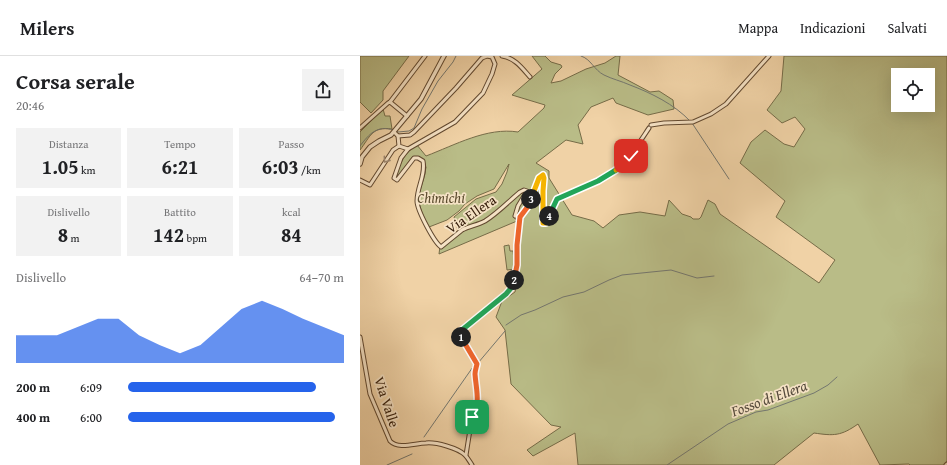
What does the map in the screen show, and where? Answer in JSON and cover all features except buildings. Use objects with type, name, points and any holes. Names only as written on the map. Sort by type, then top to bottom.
[{"type":"street","points":[[360,128],[390,102],[425,56]]},
{"type":"street","points":[[360,164],[362,157],[370,147],[379,140],[395,132],[423,95],[444,56]]},
{"type":"street","points":[[398,136],[410,135],[414,132],[482,58],[487,56],[494,57],[495,64],[492,74],[483,93],[455,122],[408,149],[399,146]]},
{"type":"street","points":[[502,56],[509,57],[515,61],[530,77]]},
{"type":"street","points":[[520,217],[529,205],[540,176],[543,175],[544,178],[542,220],[544,223],[546,222],[557,199],[598,181],[615,171],[631,156],[650,126],[664,123],[693,122],[711,114],[723,106],[769,56]]},
{"type":"street","points":[[390,102],[407,116]]},
{"type":"street","points":[[395,132],[398,136],[399,146]]},
{"type":"street","points":[[360,180],[370,185],[393,150],[399,146]]},
{"type":"street","name":"Via Ellera","points":[[408,149],[401,158],[394,178],[397,180],[414,158],[418,158],[423,161],[424,168],[417,203],[426,224],[441,247],[443,247],[465,228],[476,226],[487,220],[520,192],[524,190],[527,191],[518,206],[515,216],[520,217],[517,245],[517,265],[512,287],[506,294],[457,334],[457,336],[463,339],[476,363],[476,407],[472,417],[466,455]]},
{"type":"street","name":"Via Valle","points":[[360,337],[370,394],[390,441],[399,446],[427,442],[456,449],[466,455]]},
{"type":"street","points":[[466,455],[472,465]]},
{"type":"green space","points":[[360,56],[409,56],[383,91],[383,100],[371,113],[360,102]]},
{"type":"green space","name":"Chimichi","points":[[532,56],[545,56],[551,62],[561,65],[562,67],[555,74],[551,83],[561,81],[586,69],[605,63],[616,56],[620,56],[618,75],[650,92],[659,91],[673,100],[674,109],[648,115],[616,103],[613,98],[591,107],[578,125],[583,144],[566,140],[536,163],[549,171],[549,178],[572,215],[594,221],[603,228],[619,215],[640,212],[665,216],[669,200],[682,214],[693,219],[699,219],[708,200],[715,204],[720,214],[819,283],[835,260],[776,217],[785,201],[740,163],[751,142],[765,130],[784,144],[794,147],[805,129],[795,117],[782,123],[767,110],[781,91],[784,56],[947,56],[947,465],[880,465],[858,424],[842,433],[827,435],[814,433],[774,465],[578,465],[575,433],[533,456],[527,450],[561,427],[551,425],[511,384],[505,330],[496,317],[502,301],[515,292],[519,271],[517,249],[523,215],[521,213],[518,215],[515,214],[513,216],[517,221],[439,254],[440,246],[458,231],[454,217],[476,199],[496,192],[502,184],[509,164],[494,189],[477,196],[465,204],[459,211],[447,220],[429,227],[419,201],[426,167],[419,157],[412,157],[397,178],[395,177],[405,155],[417,145],[426,156],[483,134],[506,131],[518,132],[544,108],[545,105],[512,95],[542,69]]},
{"type":"green space","points":[[383,109],[385,116],[390,116],[392,129],[380,129],[376,131],[369,137],[360,150],[360,132]]},
{"type":"green space","points":[[509,245],[510,251],[513,251],[515,269],[507,270],[504,246]]},
{"type":"waterway","points":[[396,131],[409,131],[414,128],[422,109],[438,81],[456,56]]},
{"type":"waterway","points":[[581,56],[604,75],[654,95],[677,109],[690,121]]},
{"type":"waterway","points":[[692,123],[729,179]]},
{"type":"waterway","points":[[360,146],[370,134],[378,130],[393,130]]},
{"type":"waterway","points":[[506,325],[521,315],[563,297],[584,292],[622,275],[671,270],[697,278],[714,276]]},
{"type":"waterway","points":[[478,363],[505,331]]},
{"type":"waterway","points":[[424,437],[475,364]]},
{"type":"waterway","name":"Fosso di Ellera","points":[[667,465],[728,424],[756,412],[768,410],[814,393],[828,385],[837,377]]},
{"type":"waterway","points":[[387,465],[412,454]]},
{"type":"route","points":[[472,417],[478,398],[475,373],[477,364],[463,339],[457,336],[457,334],[510,291],[517,268],[517,245],[520,217],[529,205],[539,177],[541,175],[544,176],[542,220],[546,223],[557,199],[598,181],[615,171],[631,156]]}]
